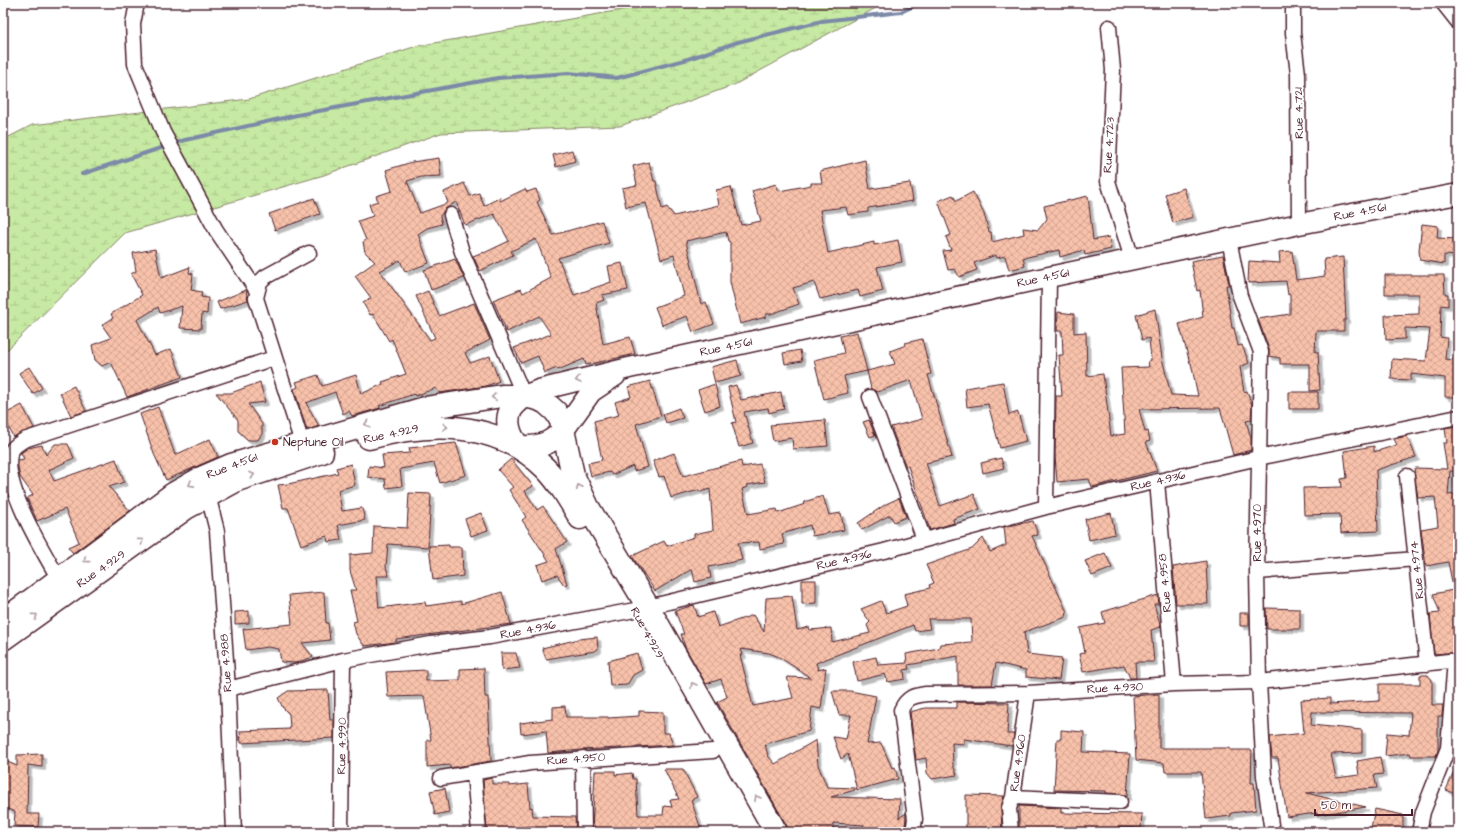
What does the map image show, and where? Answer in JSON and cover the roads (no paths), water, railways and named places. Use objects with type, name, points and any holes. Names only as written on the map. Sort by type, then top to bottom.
[{"type":"main road","name":"Rue 4.561","points":[[524,396],[539,390],[629,368],[1048,277],[1299,224],[1458,194]]},
{"type":"main road","name":"Rue 4.561","points":[[3,621],[173,494],[231,465],[425,408],[486,398],[524,396],[538,399],[560,421],[591,392],[629,368]]},
{"type":"main road","points":[[524,396],[512,408],[509,417],[511,437],[520,447],[534,448],[545,445],[554,440],[560,421]]},
{"type":"main road","name":"Rue 4.929","points":[[560,421],[573,475],[588,507],[713,751],[759,832]]},
{"type":"main road","name":"Rue 4.929","points":[[3,639],[180,512],[237,480],[341,446],[403,430],[444,427],[483,432],[520,447],[546,469],[565,494],[641,609],[776,832]]},
{"type":"street","points":[[137,3],[133,24],[135,64],[163,132],[216,230],[257,290]]},
{"type":"street","name":"Rue 4.721","points":[[1293,3],[1293,33],[1298,74],[1299,224]]},
{"type":"street","points":[[1443,3],[1458,22]]},
{"type":"street","name":"Rue 4.723","points":[[1109,27],[1113,70],[1108,181],[1132,259]]},
{"type":"street","points":[[451,215],[462,252],[524,396]]},
{"type":"street","name":"Rue 4.970","points":[[1229,239],[1240,296],[1261,352],[1257,572],[1259,682],[1264,776],[1272,832]]},
{"type":"street","points":[[302,443],[258,305],[257,290],[260,282],[265,277],[309,253]]},
{"type":"street","points":[[1046,506],[1048,277]]},
{"type":"street","points":[[59,579],[33,533],[14,484],[9,464],[10,454],[14,447],[24,440],[274,358]]},
{"type":"street","points":[[870,397],[924,539]]},
{"type":"street","name":"Rue 4.936","points":[[228,689],[343,660],[431,644],[490,637],[641,609],[884,551],[1046,506],[1258,458],[1458,417]]},
{"type":"street","name":"Rue 4.974","points":[[1407,476],[1427,664]]},
{"type":"street","name":"Rue 4.958","points":[[1157,482],[1174,684]]},
{"type":"street","name":"Rue 4.988","points":[[208,495],[217,531],[228,689],[234,832]]},
{"type":"street","points":[[1257,572],[1416,559]]},
{"type":"street","name":"Rue 4.990","points":[[341,832],[343,660]]},
{"type":"street","points":[[1419,832],[1423,812],[1448,748],[1457,660]]},
{"type":"street","name":"Rue 4.930","points":[[913,832],[914,819],[902,710],[905,702],[911,696],[926,694],[1028,693],[1174,684],[1259,682],[1457,660]]},
{"type":"street","name":"Rue 4.960","points":[[1011,832],[1009,808],[1014,797],[1028,693]]},
{"type":"street","name":"Rue 4.950","points":[[441,778],[474,774],[530,763],[583,758],[713,751]]},
{"type":"street","points":[[583,758],[584,832]]},
{"type":"street","points":[[474,774],[479,832]]},
{"type":"street","points":[[1014,797],[1120,802]]},
{"type":"waterway","points":[[82,174],[185,140],[297,115],[498,78],[569,73],[617,78],[688,59],[738,42],[822,21],[901,12],[920,3]]},
{"type":"place","name":"Neptune Oil","points":[[275,442]]}]
